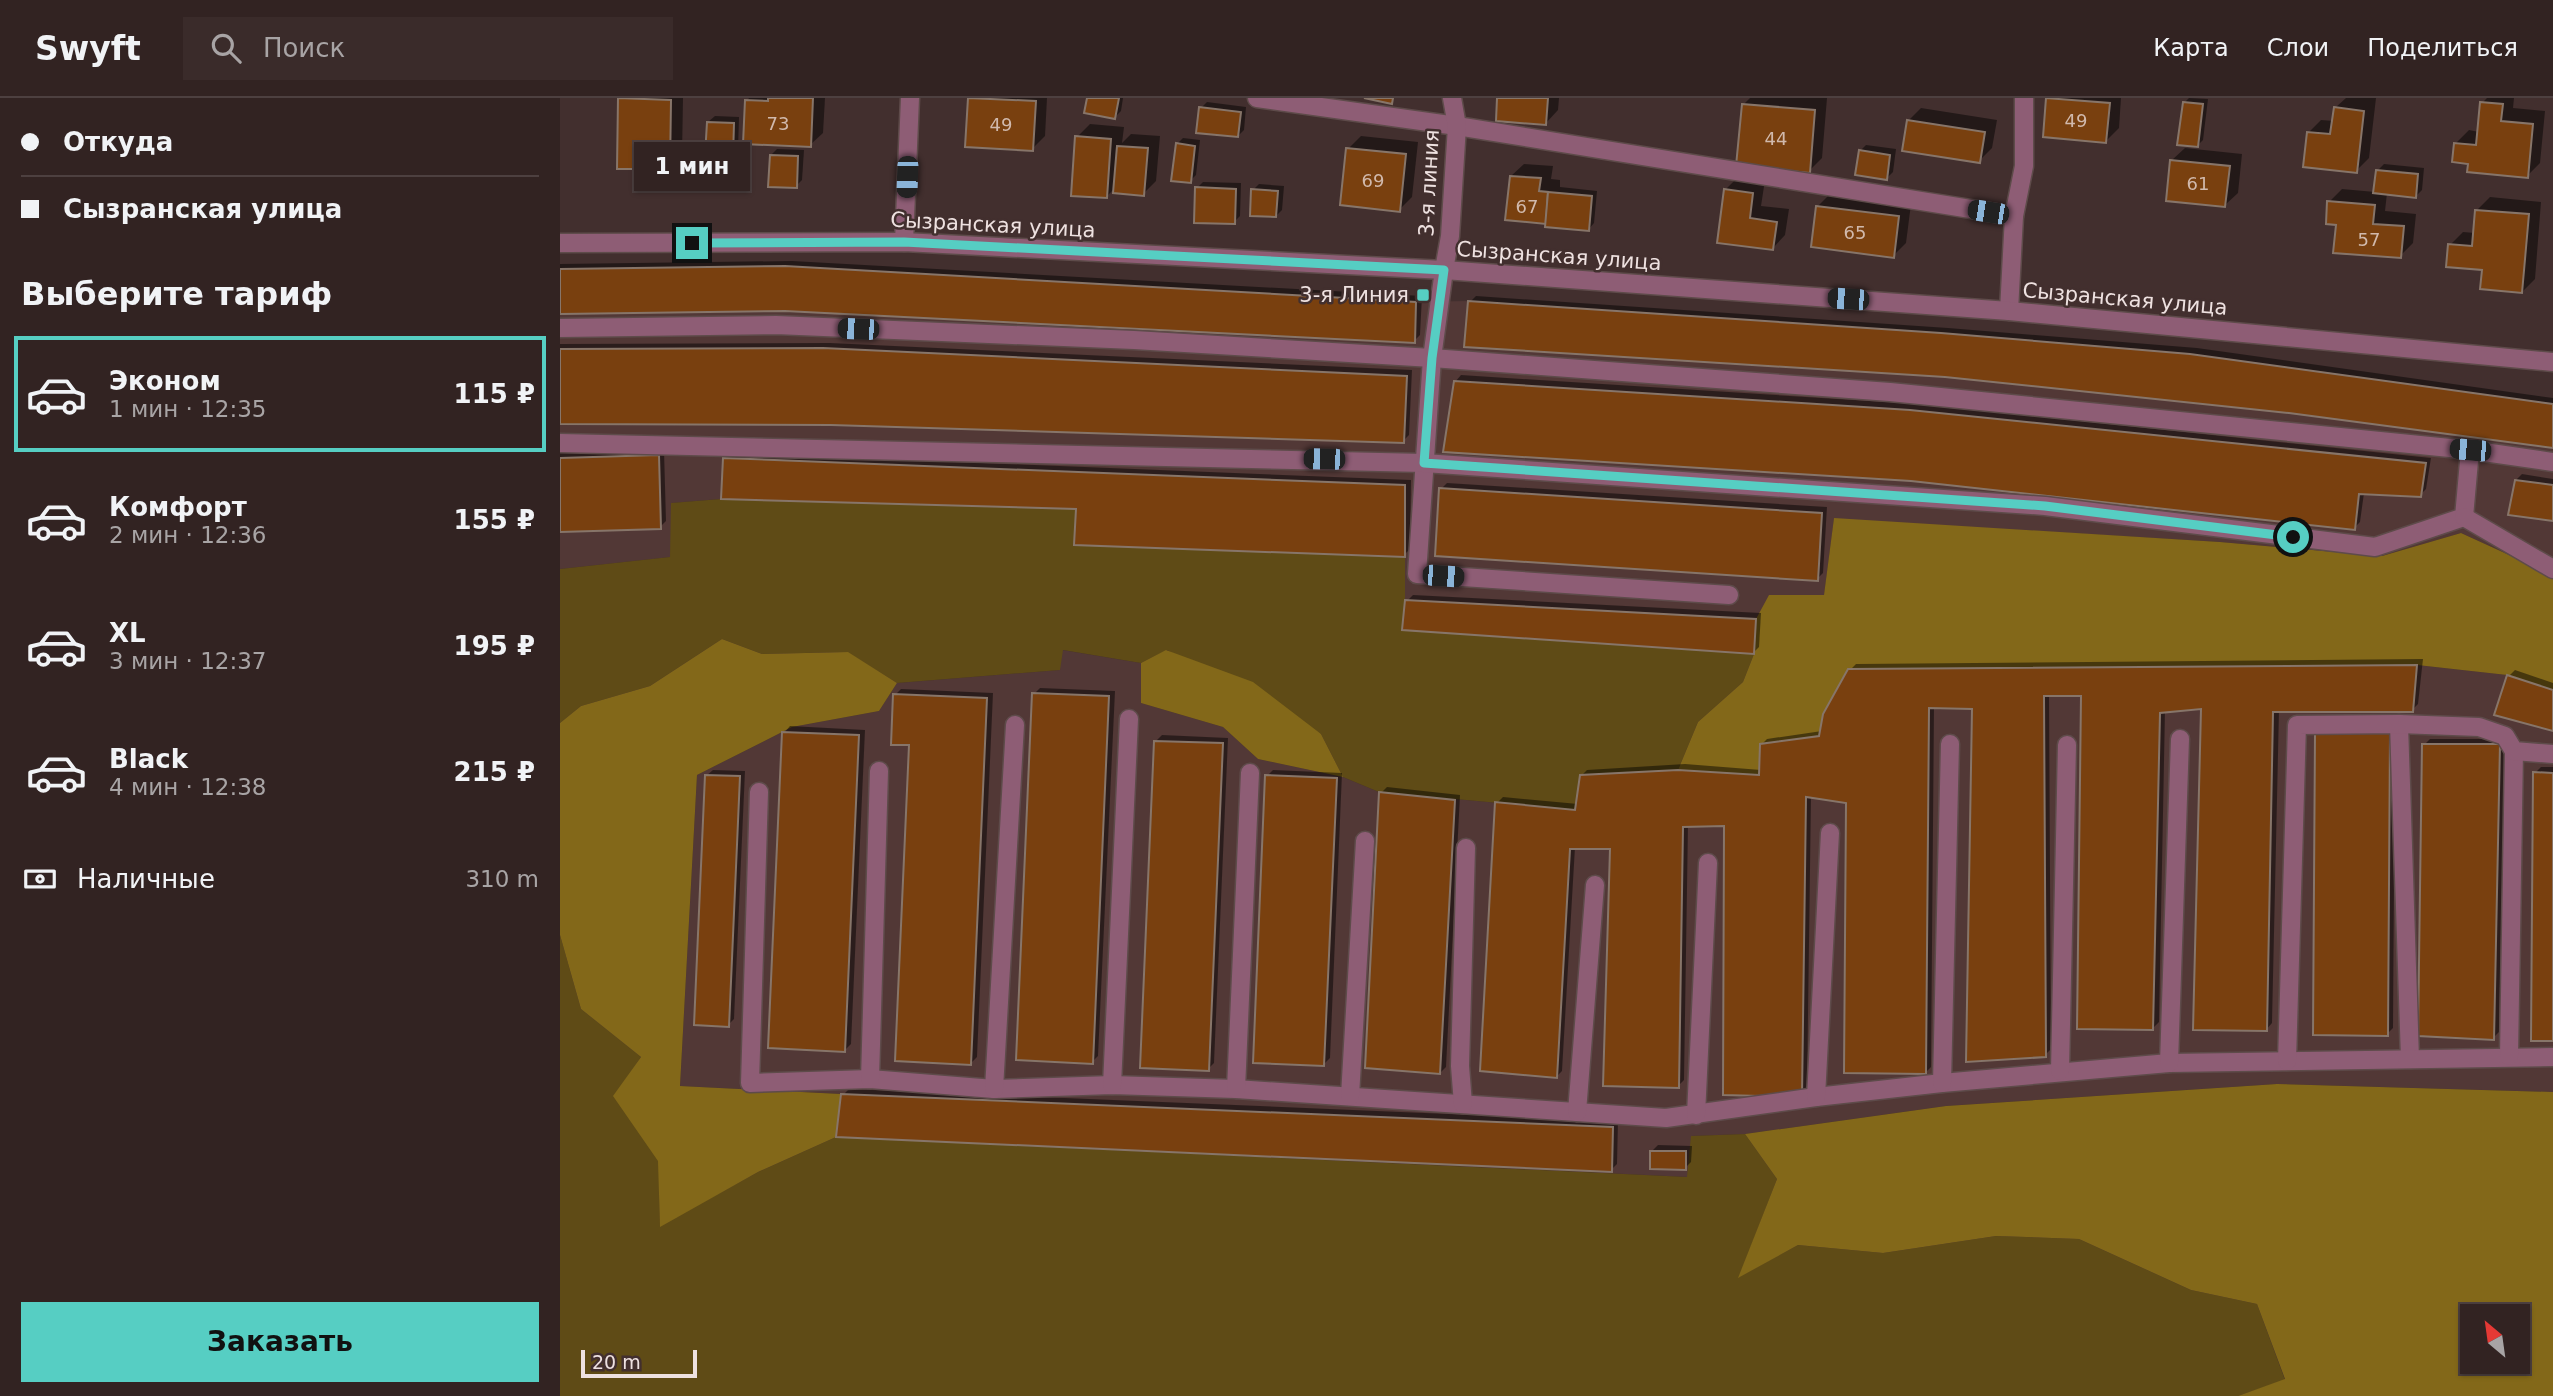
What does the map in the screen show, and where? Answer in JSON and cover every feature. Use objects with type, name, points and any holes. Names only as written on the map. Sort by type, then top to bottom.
[{"type":"street","points":[[904,242],[910,98]]},
{"type":"street","points":[[1257,98],[1457,125],[2014,216]]},
{"type":"street","name":"3-я линия","points":[[1452,98],[1457,125],[1450,236],[1432,358],[1418,574],[1729,595]]},
{"type":"street","points":[[2009,311],[2014,216],[2024,166],[2024,98]]},
{"type":"street","name":"Сызранская улица","points":[[560,243],[904,242],[1444,270],[2009,311],[2553,362]]},
{"type":"street","points":[[560,328],[776,325],[1121,339],[1432,358],[1890,392],[2470,450],[2553,461]]},
{"type":"street","points":[[560,443],[1424,463],[2045,506],[2375,547],[2464,517],[2553,569]]},
{"type":"street","points":[[2464,517],[2470,450]]},
{"type":"street","points":[[1112,1085],[1129,719]]},
{"type":"street","points":[[2399,724],[2410,1059]]},
{"type":"street","points":[[2287,1061],[2297,725],[2399,724],[2479,727],[2505,736],[2514,751],[2509,1056]]},
{"type":"street","points":[[994,1089],[1015,725]]},
{"type":"street","points":[[2169,1063],[2180,739]]},
{"type":"street","points":[[1942,1083],[1950,744]]},
{"type":"street","points":[[2060,1071],[2067,744]]},
{"type":"street","points":[[2514,751],[2553,754]]},
{"type":"street","points":[[870,1079],[879,771]]},
{"type":"street","points":[[1236,1090],[1250,773]]},
{"type":"street","points":[[759,792],[750,1083],[870,1079],[994,1089],[1112,1085],[1350,1096],[1666,1118],[1942,1083],[2169,1063],[2553,1057]]},
{"type":"street","points":[[1816,1097],[1830,833]]},
{"type":"street","points":[[1350,1096],[1365,841]]},
{"type":"street","points":[[1463,1104],[1460,1066],[1466,848]]},
{"type":"street","points":[[1696,1115],[1708,863]]},
{"type":"street","points":[[1577,1112],[1595,884]]},
{"type":"shaded area","points":[[785,266],[1416,302],[1468,301],[1941,333],[2190,354],[2553,404],[2553,575],[2461,533],[2382,556],[2220,542],[1834,519],[1824,596],[1756,619],[1754,654],[1402,630],[1404,557],[1074,545],[1076,510],[721,499],[672,503],[671,557],[560,569],[560,269]]},
{"type":"shaded area","points":[[721,499],[1076,509],[1075,545],[1405,557],[1403,630],[1754,654],[1743,682],[1698,722],[1678,770],[1580,775],[1575,810],[1379,792],[1343,777],[1321,734],[1167,650],[1141,663],[1063,650],[1060,670],[897,683],[847,652],[762,654],[722,639],[650,686],[581,706],[560,723],[560,569],[670,557],[671,503]]},
{"type":"shaded area","points":[[1834,518],[2220,542],[2382,556],[2461,533],[2553,575],[2553,690],[2507,675],[2417,665],[1848,669],[1823,714],[1819,736],[1760,744],[1759,775],[1678,770],[1698,722],[1743,682],[1754,654],[1756,619],[1769,595],[1824,595]]},
{"type":"shaded area","points":[[722,639],[762,654],[848,652],[897,683],[879,711],[792,727],[697,775],[680,1086],[841,1094],[836,1137],[758,1172],[660,1227],[658,1161],[613,1096],[641,1057],[581,1009],[560,935],[560,723],[581,706],[650,686]]},
{"type":"shaded area","points":[[1062,650],[1141,663],[1141,703],[1223,727],[1258,759],[1343,777],[1379,792],[1575,810],[1580,775],[1678,770],[1759,775],[1760,744],[1823,714],[1848,669],[2417,665],[2507,675],[2553,690],[2553,1092],[2277,1084],[1946,1106],[1745,1134],[1692,1136],[1688,1177],[836,1137],[841,1094],[680,1086],[697,775],[792,727],[879,711],[897,683],[1059,670]]},
{"type":"shaded area","points":[[1166,650],[1253,682],[1321,734],[1343,777],[1258,759],[1223,727],[1141,703],[1141,663]]},
{"type":"shaded area","points":[[560,935],[581,1009],[641,1057],[614,1096],[659,1161],[660,1226],[758,1172],[836,1137],[1687,1177],[1691,1136],[1745,1134],[1777,1179],[1739,1277],[1798,1245],[1883,1253],[1996,1236],[2079,1239],[2191,1290],[2257,1304],[2285,1380],[2238,1396],[560,1396]]},
{"type":"shaded area","points":[[2277,1084],[2553,1092],[2553,1396],[2238,1396],[2285,1379],[2257,1304],[2191,1290],[2079,1239],[1996,1236],[1883,1253],[1798,1245],[1738,1278],[1777,1179],[1745,1134],[1946,1106]]},
{"type":"building","points":[[618,98],[671,100],[670,169],[617,169]]},
{"type":"building","points":[[768,98],[813,98],[811,147],[743,144],[745,100],[768,101]]},
{"type":"building","points":[[968,98],[1036,101],[1033,151],[965,147]]},
{"type":"building","points":[[1087,98],[1119,98],[1115,119],[1084,113]]},
{"type":"building","points":[[1364,98],[1393,98],[1392,104]]},
{"type":"building","points":[[1497,98],[1548,98],[1546,125],[1496,121]]},
{"type":"building","points":[[2046,98],[2110,103],[2106,143],[2043,137]]},
{"type":"building","points":[[2183,102],[2203,104],[2198,147],[2177,145]]},
{"type":"building","points":[[2480,102],[2503,104],[2501,121],[2533,124],[2528,178],[2467,172],[2468,164],[2452,162],[2454,143],[2476,145]]},
{"type":"building","points":[[1742,104],[1815,110],[1810,173],[1736,166]]},
{"type":"building","points":[[1199,107],[1241,112],[1238,137],[1196,133]]},
{"type":"building","points":[[2334,107],[2364,111],[2357,173],[2303,167],[2307,132],[2330,134]]},
{"type":"building","points":[[1907,120],[1985,132],[1980,163],[1902,151]]},
{"type":"building","points":[[707,122],[734,123],[733,158],[705,156]]},
{"type":"building","points":[[1075,136],[1111,139],[1107,198],[1071,196]]},
{"type":"building","points":[[1176,143],[1195,146],[1191,183],[1171,181]]},
{"type":"building","points":[[1117,146],[1148,148],[1144,196],[1113,193]]},
{"type":"building","points":[[1346,148],[1406,154],[1400,212],[1340,205]]},
{"type":"building","points":[[1859,150],[1890,155],[1887,180],[1855,175]]},
{"type":"building","points":[[770,155],[798,156],[797,188],[768,187]]},
{"type":"building","points":[[2170,160],[2230,166],[2225,207],[2166,201]]},
{"type":"building","points":[[2376,170],[2418,174],[2416,198],[2373,193]]},
{"type":"building","points":[[1510,176],[1541,178],[1539,191],[1548,192],[1546,224],[1505,220]]},
{"type":"building","points":[[1195,187],[1236,189],[1235,224],[1194,223]]},
{"type":"building","points":[[1251,189],[1278,191],[1276,217],[1250,216]]},
{"type":"building","points":[[1724,189],[1753,193],[1750,218],[1777,222],[1773,250],[1717,243]]},
{"type":"building","points":[[1548,192],[1592,196],[1589,231],[1545,227]]},
{"type":"building","points":[[2327,201],[2375,205],[2373,224],[2404,226],[2401,258],[2333,253],[2336,225],[2326,224]]},
{"type":"building","points":[[1816,206],[1899,216],[1894,258],[1811,247]]},
{"type":"building","points":[[2475,210],[2529,214],[2522,293],[2480,289],[2482,270],[2446,267],[2448,244],[2472,246]]},
{"type":"building","points":[[785,266],[1416,302],[1415,343],[785,311],[560,314],[560,269]]},
{"type":"building","points":[[1468,301],[1941,333],[2190,354],[2553,404],[2553,448],[2289,413],[1945,377],[1464,347]]},
{"type":"building","points":[[823,348],[1407,376],[1404,443],[831,425],[560,424],[560,349]]},
{"type":"building","points":[[1454,381],[1910,410],[2426,463],[2421,497],[2359,494],[2355,530],[1911,481],[1443,452]]},
{"type":"building","points":[[659,455],[661,529],[560,532],[560,458]]},
{"type":"building","points":[[723,458],[1405,485],[1405,557],[1074,545],[1076,509],[721,499]]},
{"type":"building","points":[[2515,480],[2553,485],[2553,521],[2508,515]]},
{"type":"building","points":[[1439,488],[1822,513],[1818,581],[1435,556]]},
{"type":"building","points":[[1405,600],[1756,619],[1754,654],[1402,630]]},
{"type":"building","points":[[2417,665],[2413,712],[2273,712],[2267,1031],[2193,1030],[2201,709],[2160,713],[2153,1030],[2077,1029],[2081,696],[2044,696],[2046,1057],[1966,1062],[1972,709],[1929,708],[1926,1074],[1844,1073],[1846,803],[1806,797],[1802,1097],[1723,1095],[1724,826],[1683,827],[1679,1088],[1603,1086],[1610,849],[1570,849],[1557,1078],[1480,1071],[1495,802],[1575,810],[1580,775],[1678,770],[1759,775],[1760,744],[1819,736],[1823,714],[1848,669]]},
{"type":"building","points":[[2507,675],[2553,690],[2553,731],[2494,715]]},
{"type":"building","points":[[1032,693],[1109,696],[1093,1064],[1016,1060]]},
{"type":"building","points":[[893,694],[987,698],[971,1065],[895,1061],[909,745],[891,745]]},
{"type":"building","points":[[782,732],[859,735],[845,1052],[768,1048]]},
{"type":"building","points":[[2315,733],[2390,733],[2388,1036],[2313,1035]]},
{"type":"building","points":[[1154,741],[1223,743],[1209,1071],[1140,1068]]},
{"type":"building","points":[[2422,744],[2500,744],[2494,1040],[2418,1036]]},
{"type":"building","points":[[2533,772],[2553,773],[2553,1041],[2531,1041]]},
{"type":"building","points":[[705,775],[740,776],[729,1027],[694,1025]]},
{"type":"building","points":[[1265,775],[1337,778],[1324,1066],[1253,1063]]},
{"type":"building","points":[[1379,792],[1455,800],[1440,1074],[1365,1068]]},
{"type":"building","points":[[841,1094],[1613,1127],[1612,1172],[836,1137]]},
{"type":"building","points":[[1650,1151],[1686,1151],[1686,1170],[1650,1169]]},
{"type":"place","name":"3-я Линия","points":[[1423,295]]},
{"type":"route","points":[[692,243],[904,242],[1444,270],[1432,358],[1424,463],[2045,506],[2293,537]]}]
